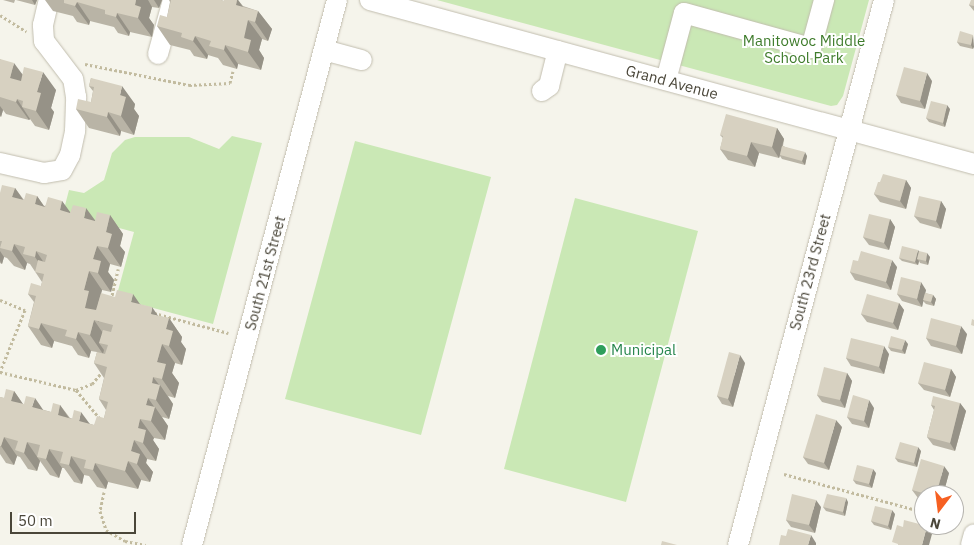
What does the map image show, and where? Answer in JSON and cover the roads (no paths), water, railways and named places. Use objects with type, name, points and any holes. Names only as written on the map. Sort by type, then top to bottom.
[{"type":"street","points":[[0,163],[44,172],[62,170],[70,155],[75,131],[76,97],[73,79],[44,41],[43,25],[49,0]]},
{"type":"street","points":[[158,54],[173,0]]},
{"type":"street","name":"South 21st Street","points":[[192,545],[337,0]]},
{"type":"street","name":"Grand Avenue","points":[[370,0],[974,164]]},
{"type":"street","points":[[666,80],[686,6],[811,48],[824,0]]},
{"type":"street","name":"South 23rd Street","points":[[738,545],[884,0]]},
{"type":"street","points":[[324,50],[362,60]]},
{"type":"street","points":[[542,91],[549,86],[558,51]]},
{"type":"street","points":[[971,545],[974,534]]},
{"type":"place","name":"Municipal","points":[[601,350]]},
{"type":"park label","name":"Manitowoc Middle School Park","points":[[804,48]]}]
